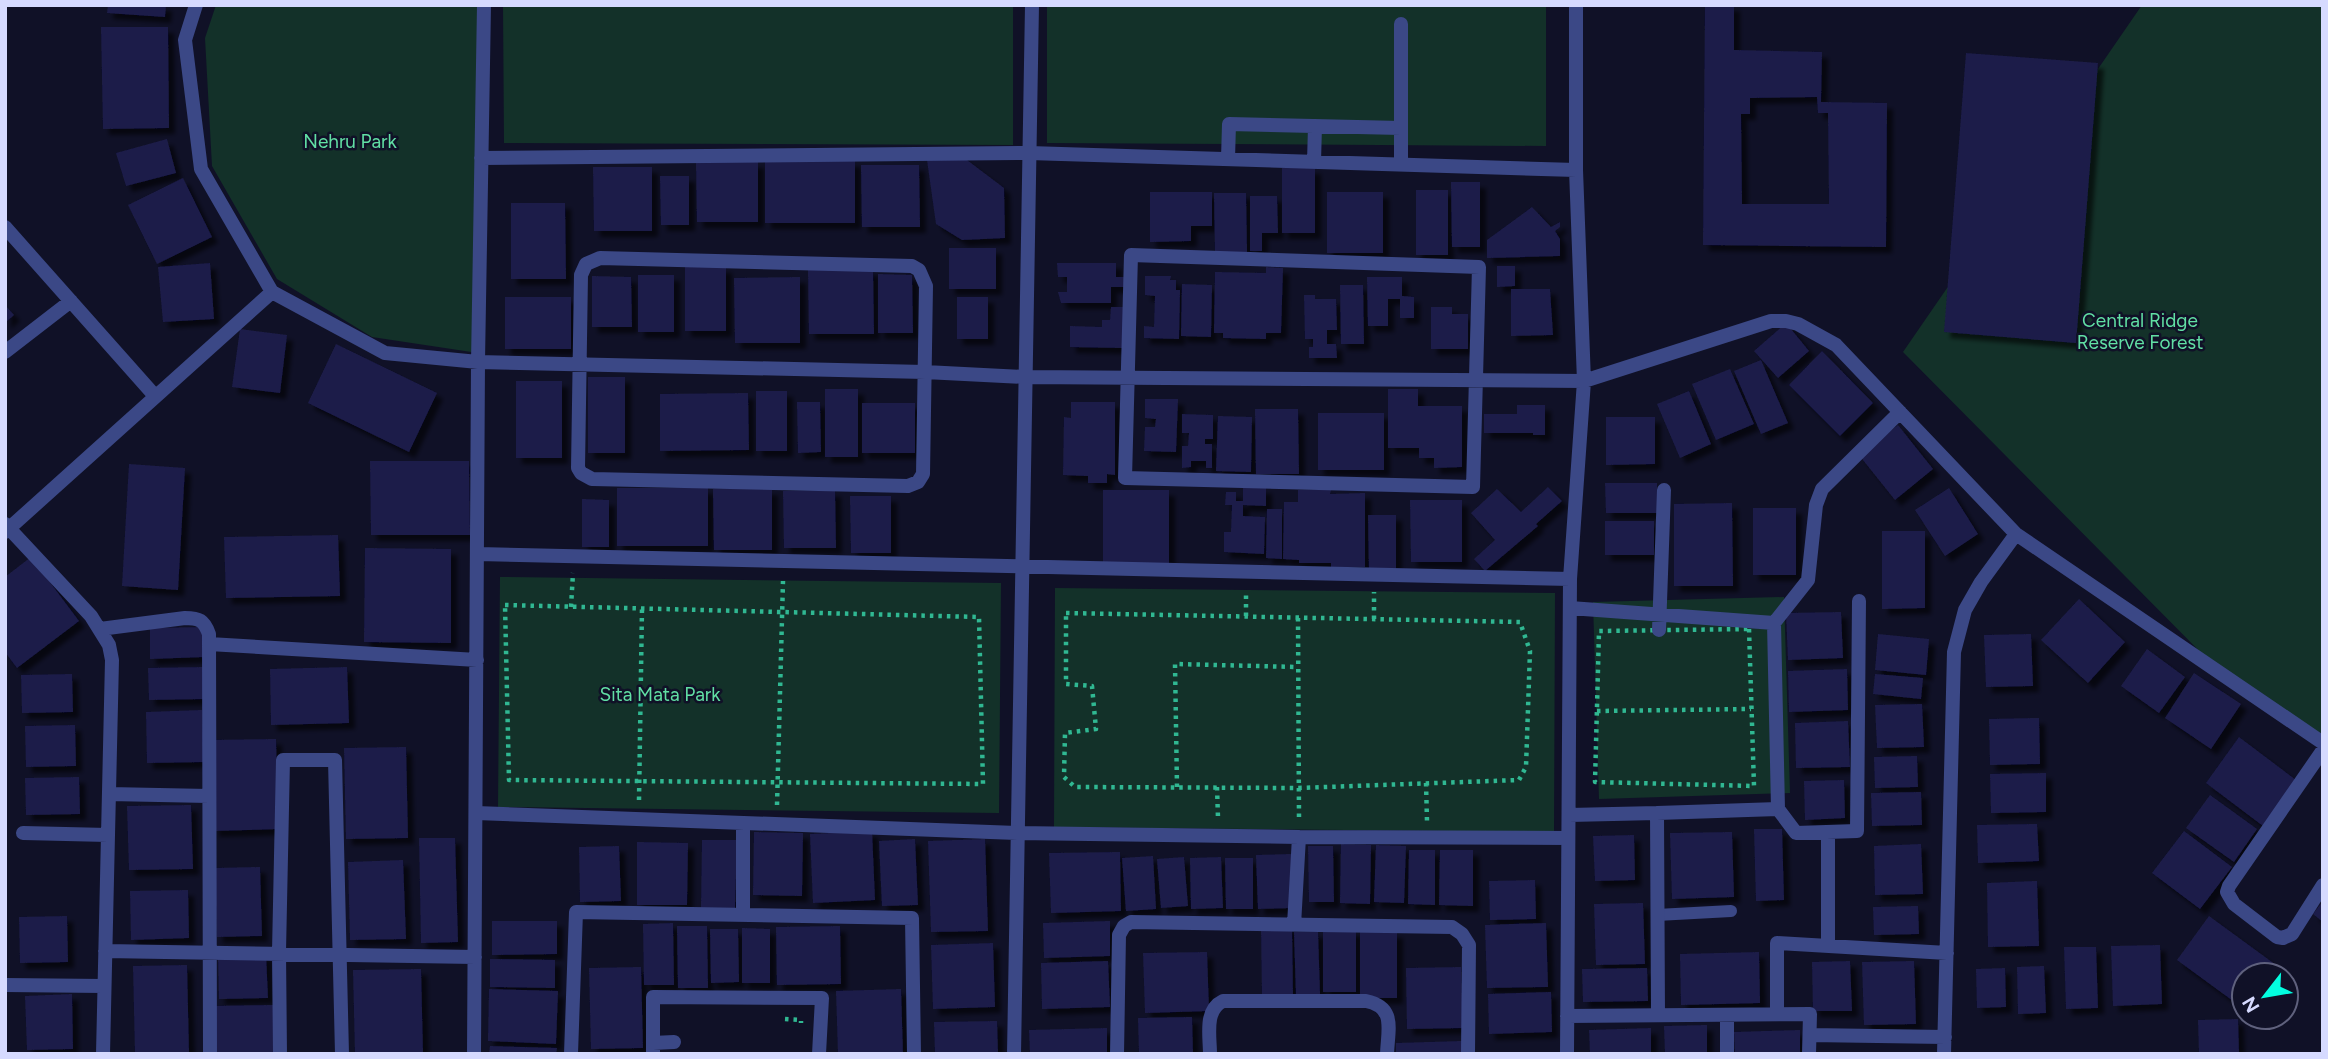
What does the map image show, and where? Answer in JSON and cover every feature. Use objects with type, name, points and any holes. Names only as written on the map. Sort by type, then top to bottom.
[{"type":"street","points":[[196,5],[185,40],[201,169],[272,292],[385,353],[478,362],[925,372],[1024,377],[1584,381],[1771,321],[1786,321],[1798,324],[1836,345],[2016,534],[2323,743]]},
{"type":"street","points":[[474,1054],[478,362],[484,5]]},
{"type":"street","points":[[1014,1054],[1032,5]]},
{"type":"street","points":[[1567,1054],[1570,579],[1584,381],[1576,170],[1576,5]]},
{"type":"street","points":[[1401,24],[1401,164]]},
{"type":"street","points":[[1228,159],[1229,124],[1401,128]]},
{"type":"street","points":[[1314,162],[1315,126]]},
{"type":"street","points":[[481,158],[1029,153],[1576,170]]},
{"type":"street","points":[[5,227],[155,396]]},
{"type":"street","points":[[1131,255],[1479,267],[1474,380],[1473,487],[1125,478],[1131,255]]},
{"type":"street","points":[[600,258],[912,266],[919,270],[926,286],[923,474],[918,482],[908,486],[592,479],[586,477],[578,468],[581,365],[581,275],[586,264],[600,258]]},
{"type":"street","points":[[103,1054],[112,660],[109,645],[91,616],[7,528],[272,292]]},
{"type":"street","points":[[5,352],[71,301]]},
{"type":"street","points":[[1859,601],[1857,831],[1796,833],[1779,809],[1774,623],[1808,580],[1816,505],[1822,489],[1900,412]]},
{"type":"street","points":[[1659,630],[1664,490]]},
{"type":"street","points":[[1944,1054],[1954,652],[1965,610],[1981,582],[2016,534]]},
{"type":"street","points":[[478,554],[1570,579]]},
{"type":"street","points":[[1570,608],[1774,623]]},
{"type":"street","points":[[100,629],[197,618],[205,624],[209,634],[210,1054]]},
{"type":"street","points":[[209,644],[477,660]]},
{"type":"street","points":[[2323,750],[2227,892],[2234,904],[2277,937],[2283,938],[2292,934],[2323,885]]},
{"type":"street","points":[[280,1054],[279,953],[284,760],[335,760],[342,1054]]},
{"type":"street","points":[[109,794],[209,796]]},
{"type":"street","points":[[1569,815],[1779,809]]},
{"type":"street","points":[[476,813],[1017,833],[1568,838]]},
{"type":"street","points":[[1657,813],[1658,1015]]},
{"type":"street","points":[[743,823],[743,915]]},
{"type":"street","points":[[23,832],[108,835]]},
{"type":"street","points":[[1828,832],[1828,946]]},
{"type":"street","points":[[1294,925],[1299,837]]},
{"type":"street","points":[[571,1054],[576,912],[912,918],[914,1054]]},
{"type":"street","points":[[1116,1054],[1119,935],[1124,926],[1131,922],[1452,927],[1462,933],[1469,945],[1468,1054]]},
{"type":"street","points":[[1777,1014],[1777,943],[1947,953]]},
{"type":"street","points":[[105,951],[475,957]]},
{"type":"street","points":[[5,985],[104,986]]},
{"type":"street","points":[[674,1042],[653,1048],[653,996],[822,998],[819,1054]]},
{"type":"street","points":[[1210,1054],[1210,1015],[1215,1005],[1223,1001],[1366,1001],[1379,1004],[1388,1015],[1387,1054]]},
{"type":"street","points":[[1567,1016],[1810,1014],[1809,1054]]},
{"type":"street","points":[[1727,1015],[1727,1054]]},
{"type":"street","points":[[1810,1035],[1945,1037]]},
{"type":"lane","points":[[1657,915],[1731,911]]},
{"type":"path","points":[[571,607],[573,556]]},
{"type":"path","points":[[777,824],[783,580]]},
{"type":"path","points":[[1374,591],[1374,619]]},
{"type":"path","points":[[1246,616],[1247,592]]},
{"type":"path","points":[[505,605],[571,607],[979,617],[983,784],[509,780],[505,605]]},
{"type":"path","points":[[639,819],[642,608]]},
{"type":"path","points":[[1066,612],[1298,617],[1520,622],[1530,651],[1526,767],[1519,780],[1298,788],[1075,787],[1063,777],[1065,733],[1096,730],[1092,686],[1066,684],[1066,612]]},
{"type":"path","points":[[1298,617],[1299,837]]},
{"type":"path","points":[[1749,629],[1754,786],[1595,782],[1599,631],[1659,630],[1749,629]]},
{"type":"path","points":[[1177,787],[1175,664],[1298,667]]},
{"type":"path","points":[[1597,711],[1751,709]]},
{"type":"path","points":[[1426,783],[1427,821]]},
{"type":"path","points":[[1217,787],[1219,829]]},
{"type":"path","points":[[774,1019],[801,1020],[800,1029]]},
{"type":"green space","name":"Nehru Park","points":[[216,5],[484,5],[478,353],[372,337],[277,279],[212,166],[205,38]]},
{"type":"green space","points":[[503,5],[1013,5],[1013,145],[504,143]]},
{"type":"green space","points":[[1047,5],[1546,5],[1546,146],[1047,143]]},
{"type":"green space","name":"Central Ridge Reserve Forest","points":[[2142,5],[2323,5],[2323,747],[2234,686],[1903,352]]},
{"type":"green space","name":"Sita Mata Park","points":[[500,577],[1001,583],[999,813],[498,807]]},
{"type":"green space","points":[[1055,588],[1555,593],[1554,832],[1054,827]]},
{"type":"green space","points":[[1784,597],[1790,793],[1599,799],[1593,602]]},
{"type":"building","points":[[108,5],[166,5],[165,17],[107,13]]},
{"type":"building","points":[[1705,5],[1734,5],[1734,50],[1822,52],[1821,102],[1887,103],[1886,247],[1703,245]],"holes":[[[1817,97],[1818,113],[1828,113],[1829,204],[1742,204],[1741,114],[1750,114],[1750,98]]]},
{"type":"building","points":[[101,27],[168,27],[169,128],[103,129]]},
{"type":"building","points":[[1966,53],[2098,63],[2076,343],[1944,332]]},
{"type":"building","points":[[167,139],[176,173],[126,186],[116,153]]},
{"type":"building","points":[[963,157],[1004,188],[1005,238],[962,240],[936,224],[927,160]]},
{"type":"building","points":[[765,161],[855,161],[855,223],[765,223]]},
{"type":"building","points":[[696,162],[758,162],[758,222],[697,222]]},
{"type":"building","points":[[861,165],[919,165],[920,227],[862,227]]},
{"type":"building","points":[[593,167],[652,167],[652,231],[594,231]]},
{"type":"building","points":[[1282,168],[1315,168],[1315,233],[1282,233]]},
{"type":"building","points":[[660,176],[689,176],[689,225],[661,225]]},
{"type":"building","points":[[183,178],[212,237],[157,264],[128,205]]},
{"type":"building","points":[[1451,182],[1480,182],[1480,247],[1452,247]]},
{"type":"building","points":[[1416,190],[1448,190],[1448,255],[1416,255]]},
{"type":"building","points":[[1150,192],[1212,192],[1212,226],[1191,226],[1191,241],[1150,242]]},
{"type":"building","points":[[1327,192],[1383,192],[1383,253],[1327,253]]},
{"type":"building","points":[[1214,193],[1246,193],[1247,253],[1215,252]]},
{"type":"building","points":[[1250,196],[1277,196],[1278,233],[1262,233],[1262,251],[1250,251]]},
{"type":"building","points":[[511,203],[565,203],[566,279],[511,279]]},
{"type":"building","points":[[1532,207],[1551,227],[1560,222],[1560,227],[1555,231],[1560,239],[1560,256],[1487,258],[1487,240]]},
{"type":"building","points":[[949,248],[996,248],[996,289],[949,289]]},
{"type":"building","points":[[210,263],[214,319],[163,322],[158,267]]},
{"type":"building","points":[[1057,263],[1116,263],[1116,277],[1124,277],[1124,287],[1111,287],[1111,303],[1061,303],[1058,292],[1067,292],[1067,277],[1058,277]]},
{"type":"building","points":[[1497,266],[1515,266],[1515,286],[1497,287]]},
{"type":"building","points":[[685,267],[726,267],[726,331],[685,331]]},
{"type":"building","points":[[1266,267],[1283,268],[1281,333],[1266,333],[1266,339],[1223,338],[1223,333],[1214,333],[1215,272],[1266,273]]},
{"type":"building","points":[[808,270],[873,270],[874,334],[809,334]]},
{"type":"building","points":[[878,274],[912,275],[913,333],[878,333]]},
{"type":"building","points":[[638,275],[674,275],[674,332],[638,332]]},
{"type":"building","points":[[592,276],[631,277],[632,327],[592,327]]},
{"type":"building","points":[[1145,276],[1171,276],[1170,280],[1176,280],[1176,290],[1180,290],[1179,339],[1144,338],[1144,326],[1154,327],[1155,296],[1145,295]]},
{"type":"building","points":[[800,277],[800,343],[735,343],[734,278]]},
{"type":"building","points":[[1367,277],[1402,277],[1402,296],[1414,297],[1414,318],[1400,318],[1400,299],[1388,299],[1388,326],[1368,326]]},
{"type":"building","points":[[1182,284],[1212,285],[1211,337],[1181,336]]},
{"type":"building","points":[[1340,285],[1363,285],[1364,344],[1341,344]]},
{"type":"building","points":[[1511,289],[1550,289],[1553,335],[1511,336]]},
{"type":"building","points":[[1304,295],[1315,295],[1315,299],[1336,299],[1337,330],[1327,330],[1327,344],[1336,344],[1337,358],[1309,358],[1309,347],[1313,347],[1313,339],[1305,339]]},
{"type":"building","points":[[505,297],[571,297],[571,349],[505,349]]},
{"type":"building","points":[[957,297],[988,297],[988,339],[957,339]]},
{"type":"building","points":[[5,305],[14,315],[5,323]]},
{"type":"building","points":[[1111,307],[1123,307],[1123,348],[1070,347],[1070,326],[1102,327],[1102,320],[1110,320]]},
{"type":"building","points":[[1431,307],[1452,307],[1452,314],[1468,314],[1468,349],[1431,349]]},
{"type":"building","points":[[1786,323],[1809,351],[1778,378],[1754,351]]},
{"type":"building","points":[[240,329],[287,335],[280,393],[232,387]]},
{"type":"building","points":[[336,344],[437,393],[409,452],[308,403]]},
{"type":"building","points":[[1822,351],[1873,403],[1840,436],[1789,385]]},
{"type":"building","points":[[1761,360],[1788,423],[1761,434],[1734,371]]},
{"type":"building","points":[[1730,369],[1754,424],[1716,440],[1692,384]]},
{"type":"building","points":[[588,377],[625,377],[625,453],[588,453]]},
{"type":"building","points":[[516,381],[562,381],[562,458],[516,458]]},
{"type":"building","points":[[825,389],[858,389],[858,457],[825,457]]},
{"type":"building","points":[[1388,389],[1418,389],[1418,406],[1462,406],[1462,467],[1434,468],[1434,458],[1419,458],[1419,448],[1388,448]]},
{"type":"building","points":[[756,391],[787,391],[787,451],[756,451]]},
{"type":"building","points":[[1689,391],[1711,444],[1680,458],[1657,404]]},
{"type":"building","points":[[748,393],[749,450],[660,451],[660,394]]},
{"type":"building","points":[[1145,399],[1178,399],[1176,452],[1144,451],[1145,427],[1155,427],[1156,419],[1145,418]]},
{"type":"building","points":[[797,402],[820,402],[821,452],[798,453]]},
{"type":"building","points":[[1071,402],[1115,402],[1115,475],[1107,474],[1107,483],[1088,483],[1088,476],[1063,475],[1064,417],[1071,418]]},
{"type":"building","points":[[862,403],[915,403],[915,453],[862,453]]},
{"type":"building","points":[[1517,405],[1545,405],[1545,435],[1484,433],[1484,414],[1517,414]]},
{"type":"building","points":[[1255,409],[1298,409],[1299,474],[1256,474]]},
{"type":"building","points":[[1318,413],[1384,413],[1384,470],[1318,470]]},
{"type":"building","points":[[1182,414],[1213,415],[1213,439],[1205,439],[1205,444],[1212,444],[1212,468],[1206,468],[1206,461],[1191,461],[1191,467],[1182,468],[1182,446],[1188,446],[1189,433],[1182,433]]},
{"type":"building","points":[[1218,416],[1252,417],[1251,472],[1216,471]]},
{"type":"building","points":[[1606,417],[1655,417],[1655,464],[1606,465]]},
{"type":"building","points":[[1898,425],[1933,469],[1895,500],[1859,455]]},
{"type":"building","points":[[370,461],[469,461],[470,535],[371,535]]},
{"type":"building","points":[[129,464],[185,468],[178,590],[122,586]]},
{"type":"building","points":[[1605,483],[1657,483],[1657,513],[1606,513]]},
{"type":"building","points":[[1243,487],[1266,488],[1266,506],[1243,505],[1243,516],[1265,517],[1264,554],[1224,552],[1224,532],[1231,532],[1232,505],[1225,505],[1226,492],[1236,492],[1236,501],[1243,501]]},
{"type":"building","points":[[1548,487],[1562,501],[1536,524],[1538,526],[1485,571],[1474,559],[1495,540],[1471,513],[1497,489],[1521,512]]},
{"type":"building","points":[[617,488],[708,488],[708,546],[617,546]]},
{"type":"building","points":[[1949,488],[1978,534],[1945,556],[1915,510]]},
{"type":"building","points":[[713,489],[772,489],[772,550],[714,550]]},
{"type":"building","points":[[1103,490],[1169,490],[1169,564],[1103,564]]},
{"type":"building","points":[[1298,490],[1331,490],[1330,494],[1365,493],[1365,567],[1331,567],[1331,563],[1299,563],[1299,560],[1283,559],[1284,502],[1298,502]]},
{"type":"building","points":[[783,491],[835,491],[836,548],[784,548]]},
{"type":"building","points":[[850,496],[891,496],[891,553],[851,553]]},
{"type":"building","points":[[582,499],[609,500],[609,547],[582,547]]},
{"type":"building","points":[[1410,500],[1462,500],[1462,562],[1411,562]]},
{"type":"building","points":[[1732,503],[1733,586],[1674,586],[1674,504]]},
{"type":"building","points":[[1753,508],[1796,508],[1796,575],[1753,575]]},
{"type":"building","points":[[1267,509],[1282,509],[1282,559],[1266,558]]},
{"type":"building","points":[[1368,515],[1396,515],[1396,571],[1369,571]]},
{"type":"building","points":[[1605,521],[1654,521],[1654,555],[1605,555]]},
{"type":"building","points":[[1882,531],[1925,531],[1925,608],[1882,609]]},
{"type":"building","points":[[338,535],[340,596],[226,598],[224,537]]},
{"type":"building","points":[[365,548],[451,549],[451,643],[364,642]]},
{"type":"building","points":[[31,557],[79,621],[17,668],[5,652],[5,577]]},
{"type":"building","points":[[2079,599],[2125,642],[2088,683],[2041,640]]},
{"type":"building","points":[[1841,612],[1843,658],[1788,660],[1786,613]]},
{"type":"building","points":[[204,627],[205,657],[150,659],[150,628]]},
{"type":"building","points":[[1878,634],[1929,639],[1926,675],[1875,670]]},
{"type":"building","points":[[2031,634],[2033,686],[1986,687],[1984,635]]},
{"type":"building","points":[[2147,649],[2185,677],[2159,713],[2121,686]]},
{"type":"building","points":[[205,667],[205,699],[149,700],[148,668]]},
{"type":"building","points":[[347,667],[349,723],[271,725],[270,669]]},
{"type":"building","points":[[1847,669],[1848,710],[1789,712],[1788,671]]},
{"type":"building","points":[[2194,673],[2241,704],[2211,749],[2165,718]]},
{"type":"building","points":[[72,674],[73,712],[22,713],[21,675]]},
{"type":"building","points":[[1875,674],[1923,678],[1921,699],[1873,694]]},
{"type":"building","points":[[1922,704],[1924,747],[1877,748],[1875,705]]},
{"type":"building","points":[[202,710],[204,762],[147,763],[146,712]]},
{"type":"building","points":[[2039,718],[2040,764],[1990,765],[1989,719]]},
{"type":"building","points":[[1848,721],[1850,767],[1796,768],[1795,723]]},
{"type":"building","points":[[75,725],[76,766],[26,767],[25,726]]},
{"type":"building","points":[[2239,737],[2296,780],[2263,826],[2206,783]]},
{"type":"building","points":[[276,739],[278,829],[213,831],[211,740]]},
{"type":"building","points":[[406,747],[408,838],[346,839],[344,748]]},
{"type":"building","points":[[1917,756],[1918,787],[1875,788],[1874,757]]},
{"type":"building","points":[[2046,773],[2046,812],[1991,813],[1990,774]]},
{"type":"building","points":[[79,777],[80,814],[26,815],[25,778]]},
{"type":"building","points":[[1844,780],[1845,818],[1805,820],[1804,781]]},
{"type":"building","points":[[1921,792],[1922,825],[1872,826],[1871,793]]},
{"type":"building","points":[[2210,795],[2257,829],[2234,862],[2186,828]]},
{"type":"building","points":[[191,805],[193,869],[129,870],[127,806]]},
{"type":"building","points":[[2037,824],[2039,861],[1978,863],[1977,825]]},
{"type":"building","points":[[1754,829],[1782,829],[1784,900],[1756,901]]},
{"type":"building","points":[[872,831],[875,900],[813,903],[810,834]]},
{"type":"building","points":[[2184,831],[2232,867],[2200,909],[2152,873]]},
{"type":"building","points":[[754,832],[803,833],[802,896],[753,895]]},
{"type":"building","points":[[1732,832],[1734,897],[1672,899],[1670,833]]},
{"type":"building","points":[[1634,835],[1635,880],[1595,881],[1593,836]]},
{"type":"building","points":[[419,838],[455,838],[458,942],[421,943]]},
{"type":"building","points":[[915,839],[918,905],[882,906],[879,841]]},
{"type":"building","points":[[985,839],[988,931],[931,932],[928,841]]},
{"type":"building","points":[[702,840],[737,840],[735,908],[701,908]]},
{"type":"building","points":[[637,842],[688,843],[687,905],[637,905]]},
{"type":"building","points":[[1341,844],[1371,845],[1370,904],[1340,903]]},
{"type":"building","points":[[1921,844],[1923,894],[1875,895],[1874,846]]},
{"type":"building","points":[[1376,845],[1406,846],[1404,903],[1374,902]]},
{"type":"building","points":[[619,846],[621,901],[580,902],[579,847]]},
{"type":"building","points":[[1308,846],[1333,846],[1334,902],[1309,902]]},
{"type":"building","points":[[1409,850],[1435,850],[1435,905],[1408,904]]},
{"type":"building","points":[[1440,850],[1473,850],[1473,906],[1439,905]]},
{"type":"building","points":[[1120,852],[1121,911],[1051,913],[1049,853]]},
{"type":"building","points":[[1291,854],[1292,908],[1258,909],[1256,855]]},
{"type":"building","points":[[1153,856],[1156,909],[1126,911],[1122,858]]},
{"type":"building","points":[[1184,857],[1188,906],[1161,908],[1157,859]]},
{"type":"building","points":[[1221,857],[1223,908],[1191,909],[1190,858]]},
{"type":"building","points":[[1225,858],[1253,858],[1253,909],[1226,909]]},
{"type":"building","points":[[403,860],[406,939],[350,940],[348,862]]},
{"type":"building","points":[[260,867],[262,936],[217,937],[215,868]]},
{"type":"building","points":[[1535,880],[1536,919],[1490,920],[1489,881]]},
{"type":"building","points":[[2037,881],[2039,946],[1988,947],[1987,883]]},
{"type":"building","points":[[188,890],[189,938],[131,940],[130,891]]},
{"type":"building","points":[[2323,901],[2323,922],[2313,914]]},
{"type":"building","points":[[1643,903],[1645,964],[1596,965],[1594,904]]},
{"type":"building","points":[[1918,906],[1919,934],[1874,935],[1873,907]]},
{"type":"building","points":[[67,916],[68,962],[20,963],[19,917]]},
{"type":"building","points":[[2209,916],[2271,961],[2230,961],[2230,999],[2177,960]]},
{"type":"building","points":[[492,921],[557,921],[557,954],[492,955]]},
{"type":"building","points":[[1110,921],[1110,956],[1044,958],[1043,923]]},
{"type":"building","points":[[673,923],[674,985],[644,985],[643,924]]},
{"type":"building","points":[[1546,923],[1548,987],[1487,988],[1485,925]]},
{"type":"building","points":[[677,926],[707,926],[708,988],[678,988]]},
{"type":"building","points":[[840,926],[841,984],[777,985],[776,927]]},
{"type":"building","points":[[1261,927],[1292,927],[1293,998],[1262,998]]},
{"type":"building","points":[[742,928],[770,929],[770,983],[742,983]]},
{"type":"building","points":[[710,929],[738,929],[739,982],[711,983]]},
{"type":"building","points":[[1323,930],[1356,930],[1356,992],[1323,992]]},
{"type":"building","points":[[1294,932],[1318,932],[1320,994],[1296,995]]},
{"type":"building","points":[[1360,932],[1397,932],[1397,998],[1360,998]]},
{"type":"building","points":[[993,943],[995,1007],[933,1009],[931,945]]},
{"type":"building","points":[[2160,945],[2162,1004],[2113,1006],[2111,946]]},
{"type":"building","points":[[2064,947],[2096,947],[2098,1008],[2066,1009]]},
{"type":"building","points":[[1207,952],[1209,1011],[1145,1013],[1143,953]]},
{"type":"building","points":[[1759,952],[1760,1003],[1681,1005],[1680,954]]},
{"type":"building","points":[[266,954],[268,998],[219,999],[218,956]]},
{"type":"building","points":[[490,959],[555,960],[555,988],[490,987]]},
{"type":"building","points":[[1108,961],[1110,1007],[1042,1009],[1041,963]]},
{"type":"building","points":[[1850,961],[1852,1011],[1813,1011],[1812,962]]},
{"type":"building","points":[[1914,961],[1916,1024],[1864,1025],[1862,962]]},
{"type":"building","points":[[187,965],[189,1054],[135,1054],[133,966]]},
{"type":"building","points":[[2044,966],[2046,1013],[2018,1014],[2017,967]]},
{"type":"building","points":[[641,967],[643,1048],[591,1049],[589,968]]},
{"type":"building","points":[[1461,967],[1463,1028],[1407,1029],[1406,968]]},
{"type":"building","points":[[1647,968],[1648,1001],[1583,1002],[1582,969]]},
{"type":"building","points":[[2005,968],[2006,1007],[1977,1008],[1976,969]]},
{"type":"building","points":[[421,969],[423,1054],[355,1054],[353,970]]},
{"type":"building","points":[[489,989],[558,991],[556,1044],[488,1041]]},
{"type":"building","points":[[901,989],[903,1054],[838,1054],[836,991]]},
{"type":"building","points":[[1551,992],[1552,1032],[1489,1034],[1488,994]]},
{"type":"building","points":[[72,994],[73,1049],[27,1050],[25,996]]},
{"type":"building","points":[[274,1005],[276,1054],[216,1054],[214,1006]]},
{"type":"building","points":[[1192,1017],[1193,1054],[1139,1054],[1138,1018]]},
{"type":"building","points":[[2230,1019],[2230,1031],[2238,1031],[2239,1054],[2199,1054],[2198,1020]]},
{"type":"building","points":[[997,1021],[998,1054],[935,1054],[934,1022]]},
{"type":"building","points":[[1707,1025],[1707,1054],[1665,1054],[1664,1026]]},
{"type":"building","points":[[1107,1028],[1107,1054],[1030,1054],[1029,1030]]},
{"type":"building","points":[[1651,1028],[1651,1054],[1590,1054],[1589,1030]]},
{"type":"building","points":[[1800,1030],[1800,1054],[1735,1054],[1734,1032]]},
{"type":"building","points":[[1462,1041],[1462,1054],[1396,1054],[1396,1043]]},
{"type":"building","points":[[490,1046],[557,1048],[556,1054],[489,1054]]}]
